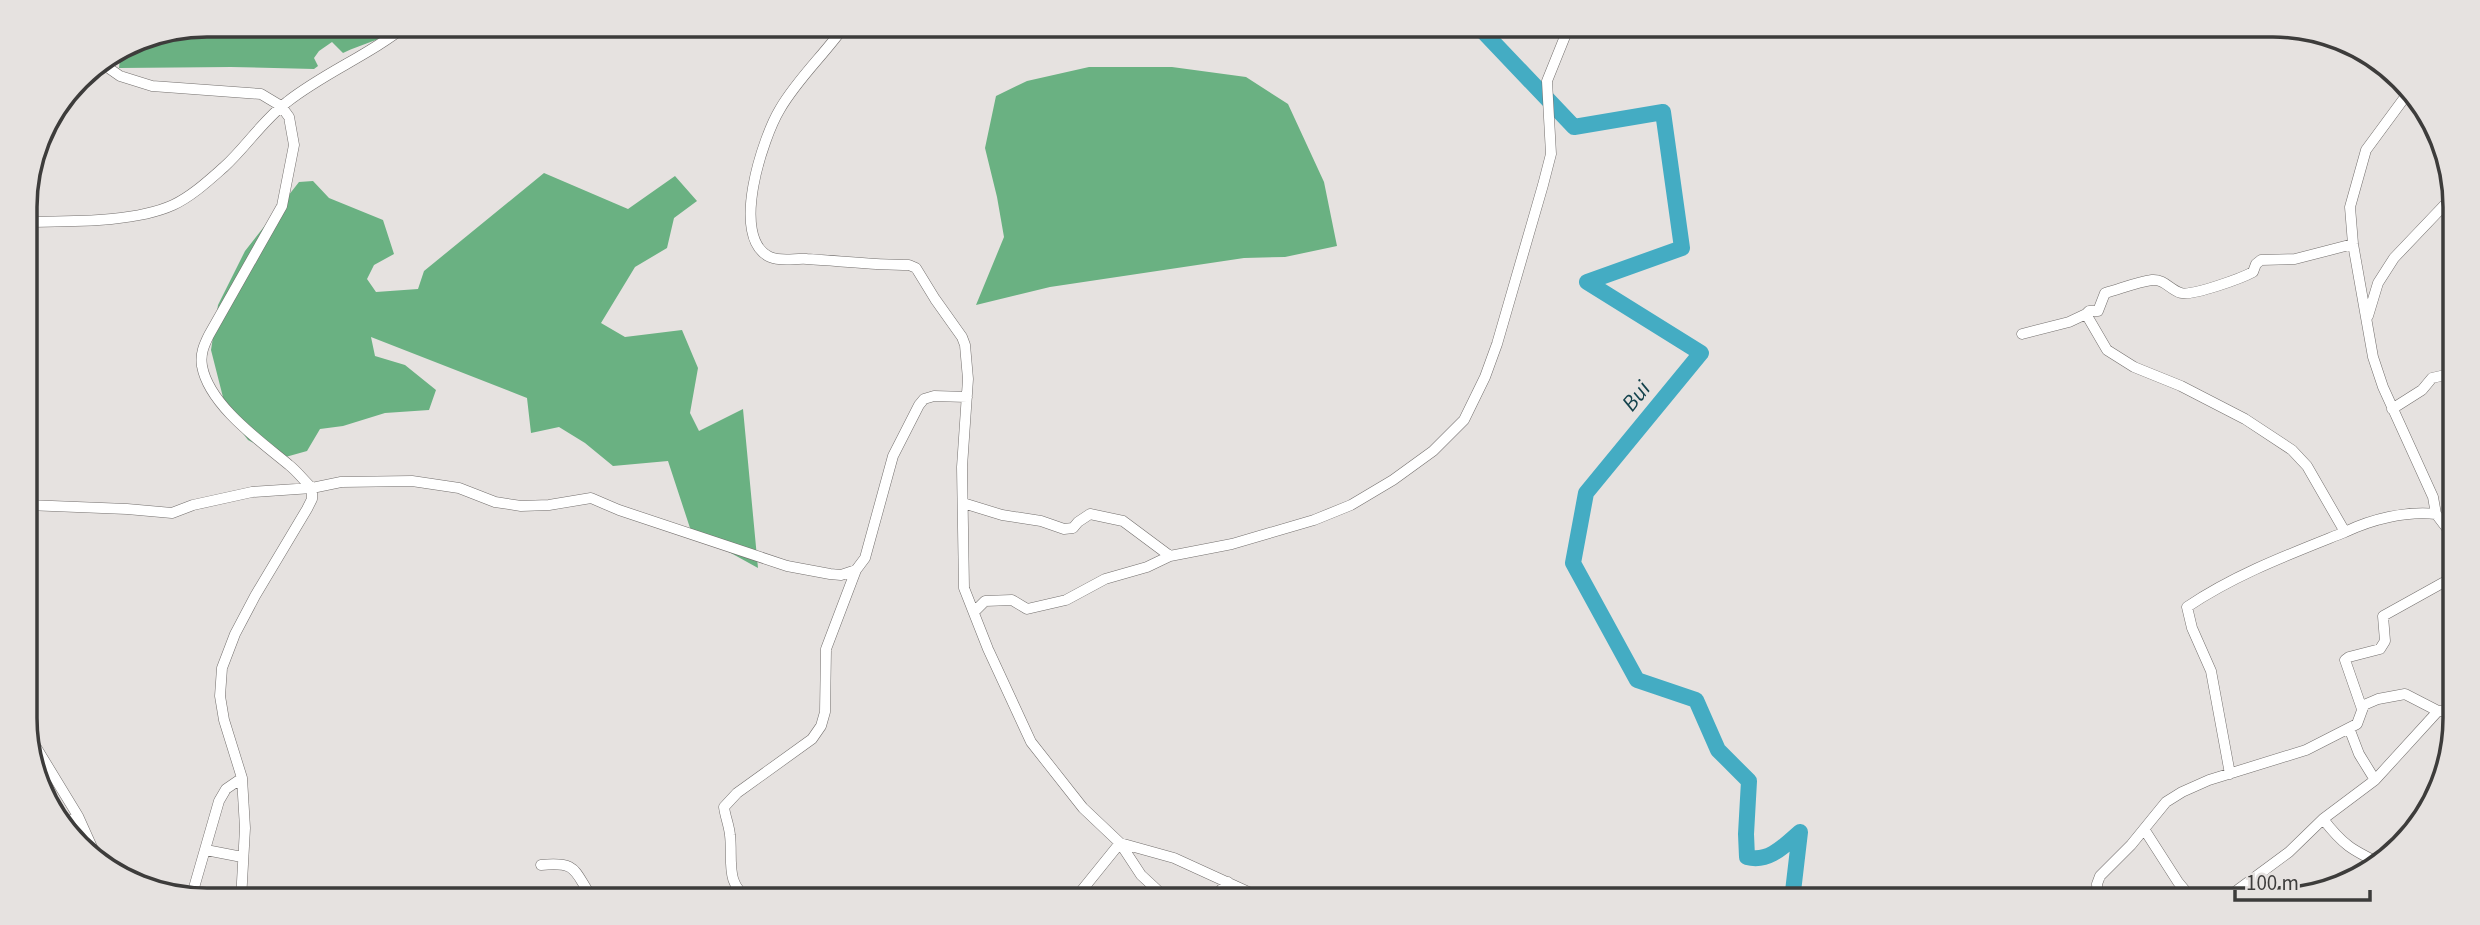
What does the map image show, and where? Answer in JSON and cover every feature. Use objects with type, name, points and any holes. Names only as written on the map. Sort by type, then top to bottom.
[{"type":"street","points":[[37,222],[125,216],[175,204],[226,165],[281,106],[318,79],[376,48],[391,37]]},
{"type":"street","points":[[835,37],[795,86],[767,135],[751,205],[755,242],[762,251],[779,259],[804,258],[847,264],[909,265],[916,268],[964,341],[967,358],[962,467],[964,588],[988,649],[1031,742],[1083,808],[1120,843],[1141,875],[1155,888]]},
{"type":"street","points":[[975,611],[985,601],[1012,600],[1027,609],[1044,606],[1066,600],[1105,579],[1147,567],[1170,556],[1233,544],[1314,520],[1351,505],[1433,451],[1464,420],[1485,377],[1497,344],[1551,154],[1547,81],[1565,37]]},
{"type":"street","points":[[108,68],[120,76],[143,84],[261,94],[281,106],[292,127],[294,145],[282,206],[209,335],[202,350],[201,363],[206,382],[240,424],[312,488],[312,499],[240,624],[222,668],[220,696],[224,720],[242,778],[245,828],[241,888]]},
{"type":"street","points":[[2404,98],[2366,150],[2350,207],[2353,244],[2373,357],[2392,408],[2433,497],[2435,514],[2443,524]]},
{"type":"street","points":[[2369,333],[2367,319],[2378,283],[2395,258],[2443,207]]},
{"type":"street","points":[[2022,334],[2069,322],[2089,312],[2098,311],[2105,293],[2150,281],[2163,282],[2181,293],[2194,293],[2253,272],[2261,260],[2295,259],[2353,244]]},
{"type":"street","points":[[2086,314],[2107,350],[2134,367],[2181,386],[2245,419],[2292,450],[2315,478],[2345,532]]},
{"type":"street","points":[[2392,408],[2422,390],[2432,379],[2443,376]]},
{"type":"street","points":[[739,888],[729,861],[729,828],[724,807],[737,793],[812,739],[821,726],[825,712],[826,649],[856,570],[864,558],[893,456],[924,399],[934,396],[967,397]]},
{"type":"street","points":[[37,505],[172,513],[230,496],[312,488],[341,482],[412,481],[459,488],[495,502],[521,506],[549,505],[591,498],[787,566],[841,575],[856,570]]},
{"type":"street","points":[[963,503],[1064,529],[1073,528],[1090,514],[1123,520],[1170,556]]},
{"type":"street","points":[[2230,774],[2211,671],[2192,628],[2187,607],[2216,588],[2275,560],[2364,523],[2412,514],[2435,514]]},
{"type":"street","points":[[2362,709],[2346,660],[2380,649],[2385,641],[2383,616],[2443,583]]},
{"type":"street","points":[[2097,888],[2100,876],[2154,815],[2174,797],[2209,780],[2299,753],[2357,724],[2362,709],[2368,702],[2405,694],[2443,711]]},
{"type":"street","points":[[2240,888],[2289,852],[2323,819],[2375,780],[2438,711]]},
{"type":"street","points":[[2350,728],[2359,754],[2375,780]]},
{"type":"street","points":[[41,756],[78,816],[89,840]]},
{"type":"street","points":[[194,888],[219,800],[226,789],[242,778]]},
{"type":"street","points":[[71,820],[78,816]]},
{"type":"street","points":[[2323,819],[2338,839],[2350,849],[2369,858]]},
{"type":"street","points":[[2144,829],[2183,888]]},
{"type":"street","points":[[1120,843],[1174,858],[1241,888]]},
{"type":"street","points":[[1084,888],[1120,843]]},
{"type":"street","points":[[206,849],[242,857]]},
{"type":"street","points":[[541,865],[563,863],[572,867],[586,888]]},
{"type":"street","points":[[1223,888],[1228,882]]},
{"type":"green space","points":[[196,37],[382,37],[343,53],[332,42],[314,58],[318,66],[314,69],[119,68],[120,61],[132,54],[174,40]]},
{"type":"green space","points":[[1089,67],[1172,67],[1246,77],[1288,104],[1324,182],[1337,246],[1285,257],[1244,258],[1050,287],[976,305],[1004,237],[985,148],[996,96],[1027,81]]},
{"type":"green space","points":[[544,173],[628,209],[675,176],[697,201],[674,218],[667,248],[635,267],[601,323],[625,337],[682,330],[698,368],[690,413],[699,431],[743,409],[758,568],[691,531],[668,461],[613,466],[585,443],[559,427],[531,433],[527,398],[371,337],[375,356],[405,365],[436,390],[429,410],[385,413],[343,426],[320,429],[307,451],[282,458],[248,440],[227,413],[211,350],[218,305],[245,251],[299,182],[313,181],[329,198],[383,220],[394,254],[374,265],[367,279],[376,292],[418,289],[424,271]]},
{"type":"waterway","name":"Bui","points":[[1488,37],[1574,127],[1663,112],[1682,248],[1587,282],[1701,353],[1586,493],[1573,563],[1637,680],[1696,700],[1718,750],[1749,781],[1747,857],[1769,855],[1800,832],[1793,888]]}]
